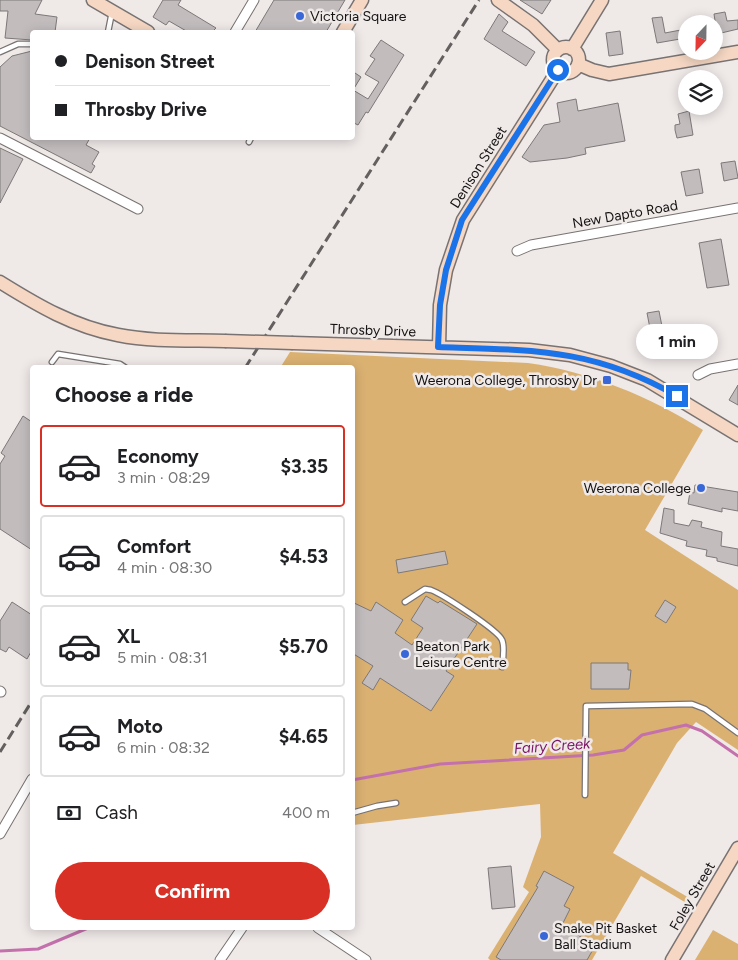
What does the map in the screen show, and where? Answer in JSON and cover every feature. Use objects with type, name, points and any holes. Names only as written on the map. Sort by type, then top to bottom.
[{"type":"main road","points":[[93,0],[144,30]]},
{"type":"main road","points":[[344,30],[362,0]]},
{"type":"main road","points":[[498,0],[533,25],[558,50]]},
{"type":"main road","points":[[572,49],[602,0]]},
{"type":"main road","points":[[565,47],[572,49],[578,56],[578,64],[575,69],[567,74],[558,70],[553,65],[553,58],[558,50],[565,47]]},
{"type":"main road","points":[[578,64],[609,74],[738,52]]},
{"type":"main road","name":"Denison Street","points":[[438,347],[440,305],[446,270],[462,220],[558,70]]},
{"type":"main road","name":"Throsby Drive","points":[[0,282],[38,306],[69,321],[118,335],[226,341],[549,351],[592,360],[631,373],[663,388],[738,435]]},
{"type":"main road","name":"Foley Street","points":[[672,960],[738,848]]},
{"type":"street","points":[[236,30],[254,0]]},
{"type":"street","points":[[0,138],[138,209]]},
{"type":"street","name":"New Dapto Road","points":[[517,251],[531,244],[738,208]]},
{"type":"street","points":[[698,375],[710,369],[738,364]]},
{"type":"street","points":[[0,834],[30,782]]},
{"type":"street","points":[[220,960],[241,930]]},
{"type":"street","points":[[321,930],[366,960]]},
{"type":"lane","points":[[108,30],[112,12]]},
{"type":"lane","points":[[0,52],[18,44],[30,44]]},
{"type":"lane","points":[[52,362],[58,354],[122,365]]},
{"type":"lane","points":[[405,602],[425,589],[431,590],[462,609],[499,634],[503,644],[502,667]]},
{"type":"lane","points":[[585,795],[584,744],[586,706],[692,704],[705,709],[738,733]]},
{"type":"lane","points":[[355,812],[376,806],[396,804]]},
{"type":"shaded area","points":[[290,352],[528,363],[574,372],[618,387],[662,406],[703,430],[645,530],[738,590],[738,750],[696,722],[677,743],[613,853],[691,899],[688,904],[641,876],[592,960],[490,960],[488,958],[529,892],[523,887],[541,837],[540,804],[355,825],[355,365],[282,365]]},
{"type":"shaded area","points":[[713,930],[738,944],[738,960],[695,960]]},
{"type":"building","points":[[0,0],[42,0],[35,14],[57,17],[55,30],[30,30],[30,40],[5,38],[8,11],[0,11]]},
{"type":"building","points":[[163,0],[181,0],[178,5],[216,28],[214,30],[185,30],[169,21],[166,25],[153,17]]},
{"type":"building","name":"Victoria Square","points":[[274,0],[345,0],[327,30],[256,30]]},
{"type":"building","points":[[520,0],[551,0],[542,14]]},
{"type":"building","points":[[725,12],[727,21],[738,20],[738,29],[723,33],[723,15],[714,14]]},
{"type":"building","points":[[499,14],[508,22],[502,31],[535,52],[526,66],[484,39]]},
{"type":"building","points":[[662,17],[665,33],[678,31],[678,39],[657,43],[652,18]]},
{"type":"building","points":[[620,31],[623,54],[609,56],[606,33]]},
{"type":"building","points":[[381,40],[404,55],[368,113],[366,112],[358,125],[355,124],[355,91],[368,99],[379,82],[365,74],[375,59],[370,56]]},
{"type":"building","points":[[30,52],[30,140],[89,140],[86,145],[99,152],[92,164],[95,166],[91,173],[0,126],[0,67],[12,56]]},
{"type":"building","points":[[355,73],[361,77],[355,87]]},
{"type":"building","points":[[576,99],[578,111],[618,103],[625,141],[585,148],[586,154],[567,158],[530,162],[522,157],[544,125],[560,122],[557,103]]},
{"type":"building","points":[[678,115],[690,115],[693,135],[677,138],[675,125],[680,124]]},
{"type":"building","points":[[0,148],[23,159],[0,203]]},
{"type":"building","points":[[735,161],[738,178],[724,181],[721,163]]},
{"type":"building","points":[[699,169],[703,193],[686,196],[681,172]]},
{"type":"building","points":[[721,239],[729,285],[707,288],[699,243]]},
{"type":"building","points":[[659,311],[667,352],[655,354],[647,313]]},
{"type":"building","points":[[738,385],[738,405],[729,400]]},
{"type":"building","points":[[23,416],[30,421],[30,549],[0,529],[0,464],[5,456],[1,453]]},
{"type":"building","name":"Weerona College","points":[[695,485],[738,492],[738,511],[722,508],[722,512],[688,504],[690,492],[694,493]]},
{"type":"building","points":[[664,508],[674,510],[674,523],[689,526],[692,520],[702,522],[701,527],[722,532],[721,546],[738,549],[738,566],[717,561],[717,558],[706,556],[707,550],[686,546],[687,541],[660,533]]},
{"type":"building","points":[[445,551],[448,564],[398,573],[396,560]]},
{"type":"building","name":"Beaton Park Leisure Centre","points":[[426,596],[438,603],[440,601],[477,624],[446,671],[454,676],[431,711],[380,678],[373,690],[362,683],[373,666],[355,655],[355,603],[371,611],[376,602],[403,620],[395,633],[412,645],[423,628],[411,620]]},
{"type":"building","points":[[665,600],[676,607],[666,623],[655,616]]},
{"type":"building","points":[[12,602],[30,614],[30,654],[27,659],[9,647],[6,652],[0,649],[0,621]]},
{"type":"building","points":[[591,663],[628,663],[628,670],[631,670],[629,689],[591,689]]},
{"type":"building","points":[[511,866],[515,907],[492,909],[488,868]]},
{"type":"building","name":"Snake Pit Basket Ball Stadium","points":[[544,871],[574,887],[564,906],[570,909],[562,925],[595,946],[587,960],[501,960],[496,957],[538,887],[536,886]]},
{"type":"waterway","name":"Fairy Creek","points":[[355,779],[440,764],[593,755],[624,750],[642,735],[686,725],[702,731],[738,756]]},
{"type":"waterway","name":"Fairy Creek","points":[[0,951],[38,949],[83,930]]},
{"type":"railway","points":[[247,365],[479,0]]},
{"type":"railway","points":[[0,752],[30,704]]},
{"type":"place","name":"Victoria Square","points":[[300,16]]},
{"type":"place","name":"Weerona College, Throsby Dr","points":[[607,380]]},
{"type":"place","name":"Weerona College","points":[[701,488]]},
{"type":"place","name":"Beaton Park Leisure Centre","points":[[405,654]]},
{"type":"place","name":"Snake Pit Basket Ball Stadium","points":[[544,936]]},
{"type":"route","points":[[558,70],[499,159],[462,220],[446,270],[440,305],[438,347],[549,351],[570,355],[631,373],[677,396]]}]
